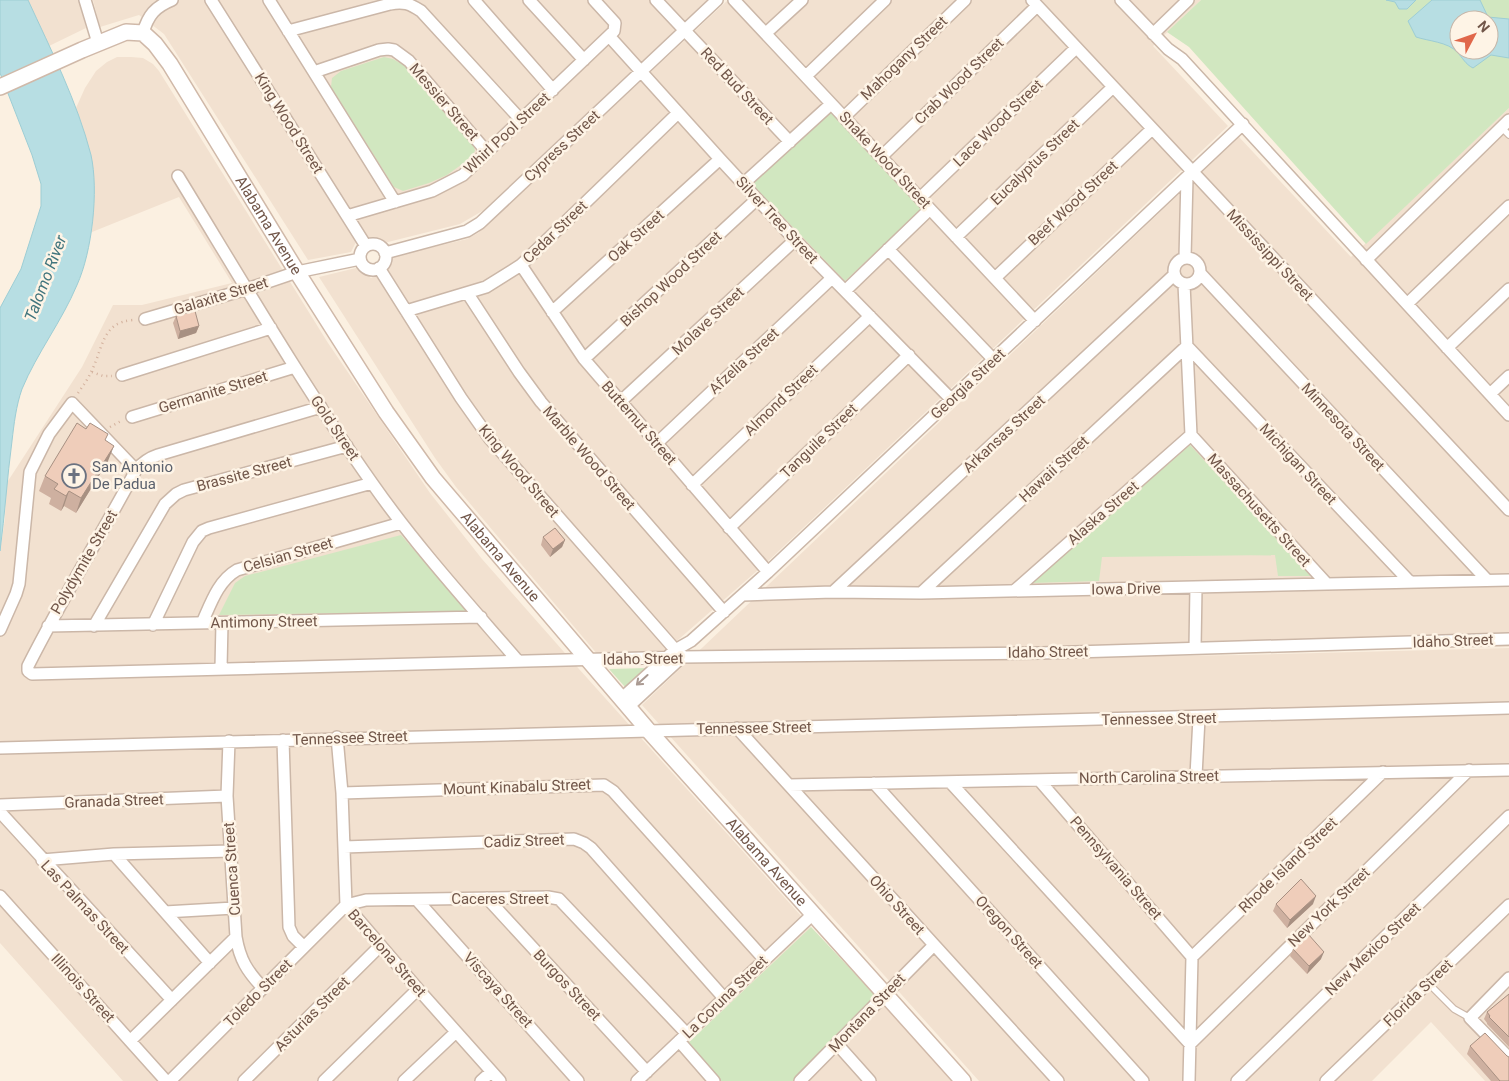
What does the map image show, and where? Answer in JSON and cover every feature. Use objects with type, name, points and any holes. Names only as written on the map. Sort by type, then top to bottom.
[{"type":"street","points":[[85,0],[98,43]]},
{"type":"street","points":[[0,87],[126,32],[143,33],[149,16],[155,9],[172,0]]},
{"type":"street","name":"King Wood Street","points":[[211,0],[366,246]]},
{"type":"street","points":[[269,0],[395,202]]},
{"type":"street","points":[[474,0],[553,90]]},
{"type":"street","points":[[529,0],[584,60]]},
{"type":"street","name":"Silver Tree Street","points":[[594,0],[613,20],[612,31],[641,71],[678,113],[832,278],[951,399]]},
{"type":"street","points":[[656,0],[684,30]]},
{"type":"street","name":"Cypress Street","points":[[385,253],[467,232],[473,228],[716,0]]},
{"type":"street","name":"Snake Wood Street","points":[[734,0],[1035,320]]},
{"type":"street","points":[[766,33],[802,0]]},
{"type":"street","points":[[806,76],[885,0]]},
{"type":"street","name":"Mahogany Street","points":[[844,117],[965,0]]},
{"type":"street","points":[[1121,0],[1168,49],[1182,59],[1243,124],[1509,415]]},
{"type":"street","points":[[1153,34],[1188,0]]},
{"type":"street","points":[[288,31],[390,4],[408,3],[421,11],[521,120]]},
{"type":"street","name":"Mississippi Street","points":[[1034,3],[1152,129],[1190,175],[1509,510]]},
{"type":"street","name":"Crab Wood Street","points":[[881,157],[1034,3]]},
{"type":"street","name":"Red Bud Street","points":[[684,30],[790,142]]},
{"type":"street","name":"Whirl Pool Street","points":[[347,216],[432,191],[463,175],[612,31]]},
{"type":"street","name":"Alabama Avenue","points":[[143,33],[156,44],[170,64],[297,272],[414,453],[458,510],[624,703],[963,1081]]},
{"type":"street","name":"Lace Wood Street","points":[[920,198],[1076,48]]},
{"type":"street","name":"Messier Street","points":[[314,72],[379,50],[394,50],[408,61],[487,152]]},
{"type":"street","name":"Eucalyptus Street","points":[[956,237],[1113,88]]},
{"type":"street","points":[[743,184],[831,104]]},
{"type":"street","name":"Cedar Street","points":[[406,312],[468,294],[502,278],[521,265],[678,113]]},
{"type":"street","name":"Georgia Street","points":[[624,703],[768,572],[1243,124]]},
{"type":"street","points":[[1366,260],[1506,128]]},
{"type":"street","name":"Beef Wood Street","points":[[994,278],[1152,129]]},
{"type":"street","name":"Oak Street","points":[[552,312],[720,159]]},
{"type":"street","points":[[1185,258],[1190,175]]},
{"type":"street","name":"Gold Street","points":[[178,176],[295,367],[372,483],[401,523],[518,661]]},
{"type":"street","name":"Bishop Wood Street","points":[[584,359],[757,199]]},
{"type":"street","points":[[1406,304],[1509,206]]},
{"type":"street","points":[[845,291],[930,209]]},
{"type":"street","name":"Molave Street","points":[[620,402],[796,240]]},
{"type":"street","points":[[375,244],[381,247],[385,253],[385,260],[379,268],[373,270],[367,269],[360,259],[361,252],[366,246],[375,244]]},
{"type":"street","points":[[888,249],[993,359]]},
{"type":"street","points":[[1185,258],[1196,262],[1200,273],[1192,283],[1184,284],[1174,275],[1176,264],[1185,258]]},
{"type":"street","points":[[297,272],[360,259]]},
{"type":"street","name":"Butternut Street","points":[[521,265],[584,359],[768,572]]},
{"type":"street","name":"King Wood Street","points":[[379,268],[477,422],[490,439],[678,654]]},
{"type":"street","name":"Galaxite Street","points":[[145,319],[297,272]]},
{"type":"street","name":"Minnesota Street","points":[[1200,273],[1487,580]]},
{"type":"street","name":"Arkansas Street","points":[[833,592],[1174,275]]},
{"type":"street","name":"Afzelia Street","points":[[656,444],[832,278]]},
{"type":"street","points":[[1184,284],[1191,435]]},
{"type":"street","points":[[1447,348],[1509,289]]},
{"type":"street","name":"Marble Wood Street","points":[[468,294],[541,402],[724,612]]},
{"type":"street","name":"Almond Street","points":[[692,485],[870,316]]},
{"type":"street","points":[[122,375],[272,328]]},
{"type":"street","name":"Michigan Street","points":[[1187,346],[1410,582]]},
{"type":"street","name":"Hawaii Street","points":[[921,593],[1187,346]]},
{"type":"street","name":"Tanguile Street","points":[[729,528],[909,355]]},
{"type":"street","name":"Germanite Street","points":[[132,417],[295,367]]},
{"type":"street","points":[[1490,394],[1509,376]]},
{"type":"street","points":[[0,630],[19,584],[30,472],[49,434],[72,403],[136,470]]},
{"type":"street","name":"Polydymite Street","points":[[28,671],[28,666],[48,626],[96,545],[136,470],[148,458],[321,407]]},
{"type":"street","name":"Massachusetts Street","points":[[1191,435],[1327,584]]},
{"type":"street","name":"Alaska Street","points":[[1014,591],[1191,435]]},
{"type":"street","name":"Brassite Street","points":[[94,626],[165,504],[176,494],[184,490],[347,446]]},
{"type":"street","points":[[153,625],[193,542],[202,531],[372,483]]},
{"type":"street","name":"Celsian Street","points":[[202,623],[218,587],[225,578],[237,570],[401,523]]},
{"type":"street","name":"Iowa Drive","points":[[743,594],[921,593],[1509,580]]},
{"type":"street","points":[[1195,648],[1196,587]]},
{"type":"street","name":"Antimony Street","points":[[48,626],[481,617]]},
{"type":"street","points":[[221,668],[222,623]]},
{"type":"street","name":"Idaho Street","points":[[28,671],[32,674],[666,658],[678,654],[1041,653],[1509,639]]},
{"type":"street","points":[[624,703],[666,658]]},
{"type":"street","name":"Tennessee Street","points":[[0,748],[337,737],[1199,718],[1509,708]]},
{"type":"street","points":[[1196,776],[1199,718]]},
{"type":"street","name":"Ohio Street","points":[[737,728],[1058,1081]]},
{"type":"street","name":"Barcelona Street","points":[[337,737],[342,793],[346,906],[500,1081]]},
{"type":"street","points":[[283,740],[289,927],[304,947]]},
{"type":"street","name":"Cuenca Street","points":[[229,741],[227,796],[236,937],[245,967],[263,988]]},
{"type":"street","name":"New York Street","points":[[1190,1044],[1469,770]]},
{"type":"street","name":"North Carolina Street","points":[[789,785],[1509,770]]},
{"type":"street","name":"Rhode Island Street","points":[[1192,957],[1383,772]]},
{"type":"street","name":"Pennsylvania Street","points":[[1039,780],[1192,957]]},
{"type":"street","points":[[950,782],[1190,1044]]},
{"type":"street","name":"Oregon Street","points":[[874,783],[1143,1081]]},
{"type":"street","name":"Mount Kinabalu Street","points":[[342,793],[604,785],[613,791],[764,960]]},
{"type":"street","name":"Granada Street","points":[[0,805],[227,796]]},
{"type":"street","name":"Las Palmas Street","points":[[0,812],[172,1000]]},
{"type":"street","name":"New Mexico Street","points":[[1237,1081],[1509,816]]},
{"type":"street","name":"Cadiz Street","points":[[344,848],[574,839],[580,841],[591,848],[724,998]]},
{"type":"street","points":[[42,860],[114,854],[231,851]]},
{"type":"street","points":[[114,854],[210,963]]},
{"type":"street","name":"Illinois Street","points":[[0,896],[166,1081]]},
{"type":"street","name":"Caceres Street","points":[[346,906],[366,900],[548,897],[559,899],[683,1038],[714,1081]]},
{"type":"street","name":"Burgos Street","points":[[487,898],[646,1072]]},
{"type":"street","name":"Viscaya Street","points":[[417,900],[578,1081]]},
{"type":"street","name":"Florida Street","points":[[1326,1081],[1509,905]]},
{"type":"street","name":"Toledo Street","points":[[170,1081],[346,906]]},
{"type":"street","points":[[164,912],[234,908]]},
{"type":"street","name":"La Coruna Street","points":[[637,1081],[813,914]]},
{"type":"street","points":[[130,1042],[236,937]]},
{"type":"street","name":"Asturias Street","points":[[244,1081],[380,946]]},
{"type":"street","name":"Montana Street","points":[[800,1081],[934,946]]},
{"type":"street","points":[[1189,1081],[1192,957]]},
{"type":"street","points":[[1509,978],[1470,1018],[1509,1058]]},
{"type":"street","points":[[324,1081],[418,989]]},
{"type":"street","points":[[404,1081],[456,1032]]},
{"type":"street","points":[[837,1044],[870,1081]]},
{"type":"street","points":[[481,1081],[491,1072]]},
{"type":"lane","points":[[1428,984],[1454,1009],[1470,1018]]},
{"type":"path","points":[[72,403],[92,372],[104,341],[114,326],[127,321],[145,319]]},
{"type":"path","points":[[92,372],[103,376],[122,375]]},
{"type":"path","points":[[100,432],[132,417]]},
{"type":"shaded area","points":[[28,0],[79,0],[86,28],[49,46]]},
{"type":"shaded area","points":[[93,0],[707,0],[484,210],[460,224],[384,243],[368,237],[356,242],[351,252],[308,260],[164,34],[139,15],[100,27]]},
{"type":"shaded area","points":[[728,0],[1201,0],[1153,46],[1228,126],[765,564],[663,653],[598,655],[456,487],[435,458],[319,277],[356,268],[371,278],[387,270],[392,257],[467,239],[478,233]]},
{"type":"shaded area","points":[[117,57],[143,58],[153,64],[159,71],[328,343],[430,493],[482,559],[811,927],[688,1043],[721,1081],[123,1081],[0,943],[0,551],[5,519],[6,484],[82,367],[113,305],[142,305],[232,283],[179,197],[92,232],[94,190],[91,156],[76,108],[85,88],[96,71]]},
{"type":"shaded area","points":[[1509,108],[1509,647],[818,660],[1245,655],[1509,648],[1509,1081],[1485,1081],[1431,1022],[1372,1081],[979,1081],[642,705],[1239,137],[1351,257]]},
{"type":"shaded area","points":[[876,996],[951,1081],[794,1081]]},
{"type":"green space","points":[[1201,0],[1509,0],[1509,108],[1366,244],[1189,47],[1167,32]]},
{"type":"green space","points":[[384,57],[393,59],[405,66],[473,143],[475,151],[468,160],[447,175],[403,191],[394,187],[331,87],[332,78],[341,71]]},
{"type":"green space","points":[[830,110],[923,208],[845,281],[752,185]]},
{"type":"green space","points":[[1190,445],[1311,576],[1278,576],[1275,555],[1102,557],[1099,581],[1032,583]]},
{"type":"green space","points":[[401,535],[467,611],[219,615],[235,583],[245,576]]},
{"type":"green space","points":[[647,668],[625,687],[609,669]]},
{"type":"green space","points":[[811,927],[876,996],[794,1081],[721,1081],[688,1043]]},
{"type":"water","name":"Talomo River","points":[[0,0],[28,0],[63,76],[85,135],[93,170],[94,203],[87,256],[77,285],[28,376],[18,402],[10,455],[0,551],[0,308],[21,269],[41,206],[41,184],[32,155],[0,73]]},
{"type":"water","points":[[1386,0],[1416,0],[1407,9],[1399,9],[1395,2]]},
{"type":"water","points":[[1432,0],[1480,0],[1485,10],[1449,10],[1449,47],[1416,37],[1408,21]]},
{"type":"water","points":[[1499,18],[1509,19],[1509,58],[1499,56]]},
{"type":"water","points":[[1464,60],[1484,60],[1473,68]]},
{"type":"building","points":[[195,311],[199,326],[180,331],[176,316]]},
{"type":"building","name":"San Antonio De Padua","points":[[77,423],[86,429],[90,423],[108,434],[105,440],[114,446],[81,498],[69,491],[66,496],[54,489],[58,484],[45,476]]},
{"type":"building","points":[[555,528],[565,540],[553,549],[543,537]]},
{"type":"building","points":[[1301,879],[1316,896],[1290,920],[1276,904]]},
{"type":"building","points":[[1308,934],[1324,952],[1309,966],[1293,949]]},
{"type":"building","points":[[1509,994],[1509,1037],[1489,1017],[1487,1012]]},
{"type":"building","points":[[1485,1033],[1509,1057],[1509,1081],[1500,1081],[1470,1046]]},
{"type":"place","name":"San Antonio De Padua","points":[[74,476]]}]
